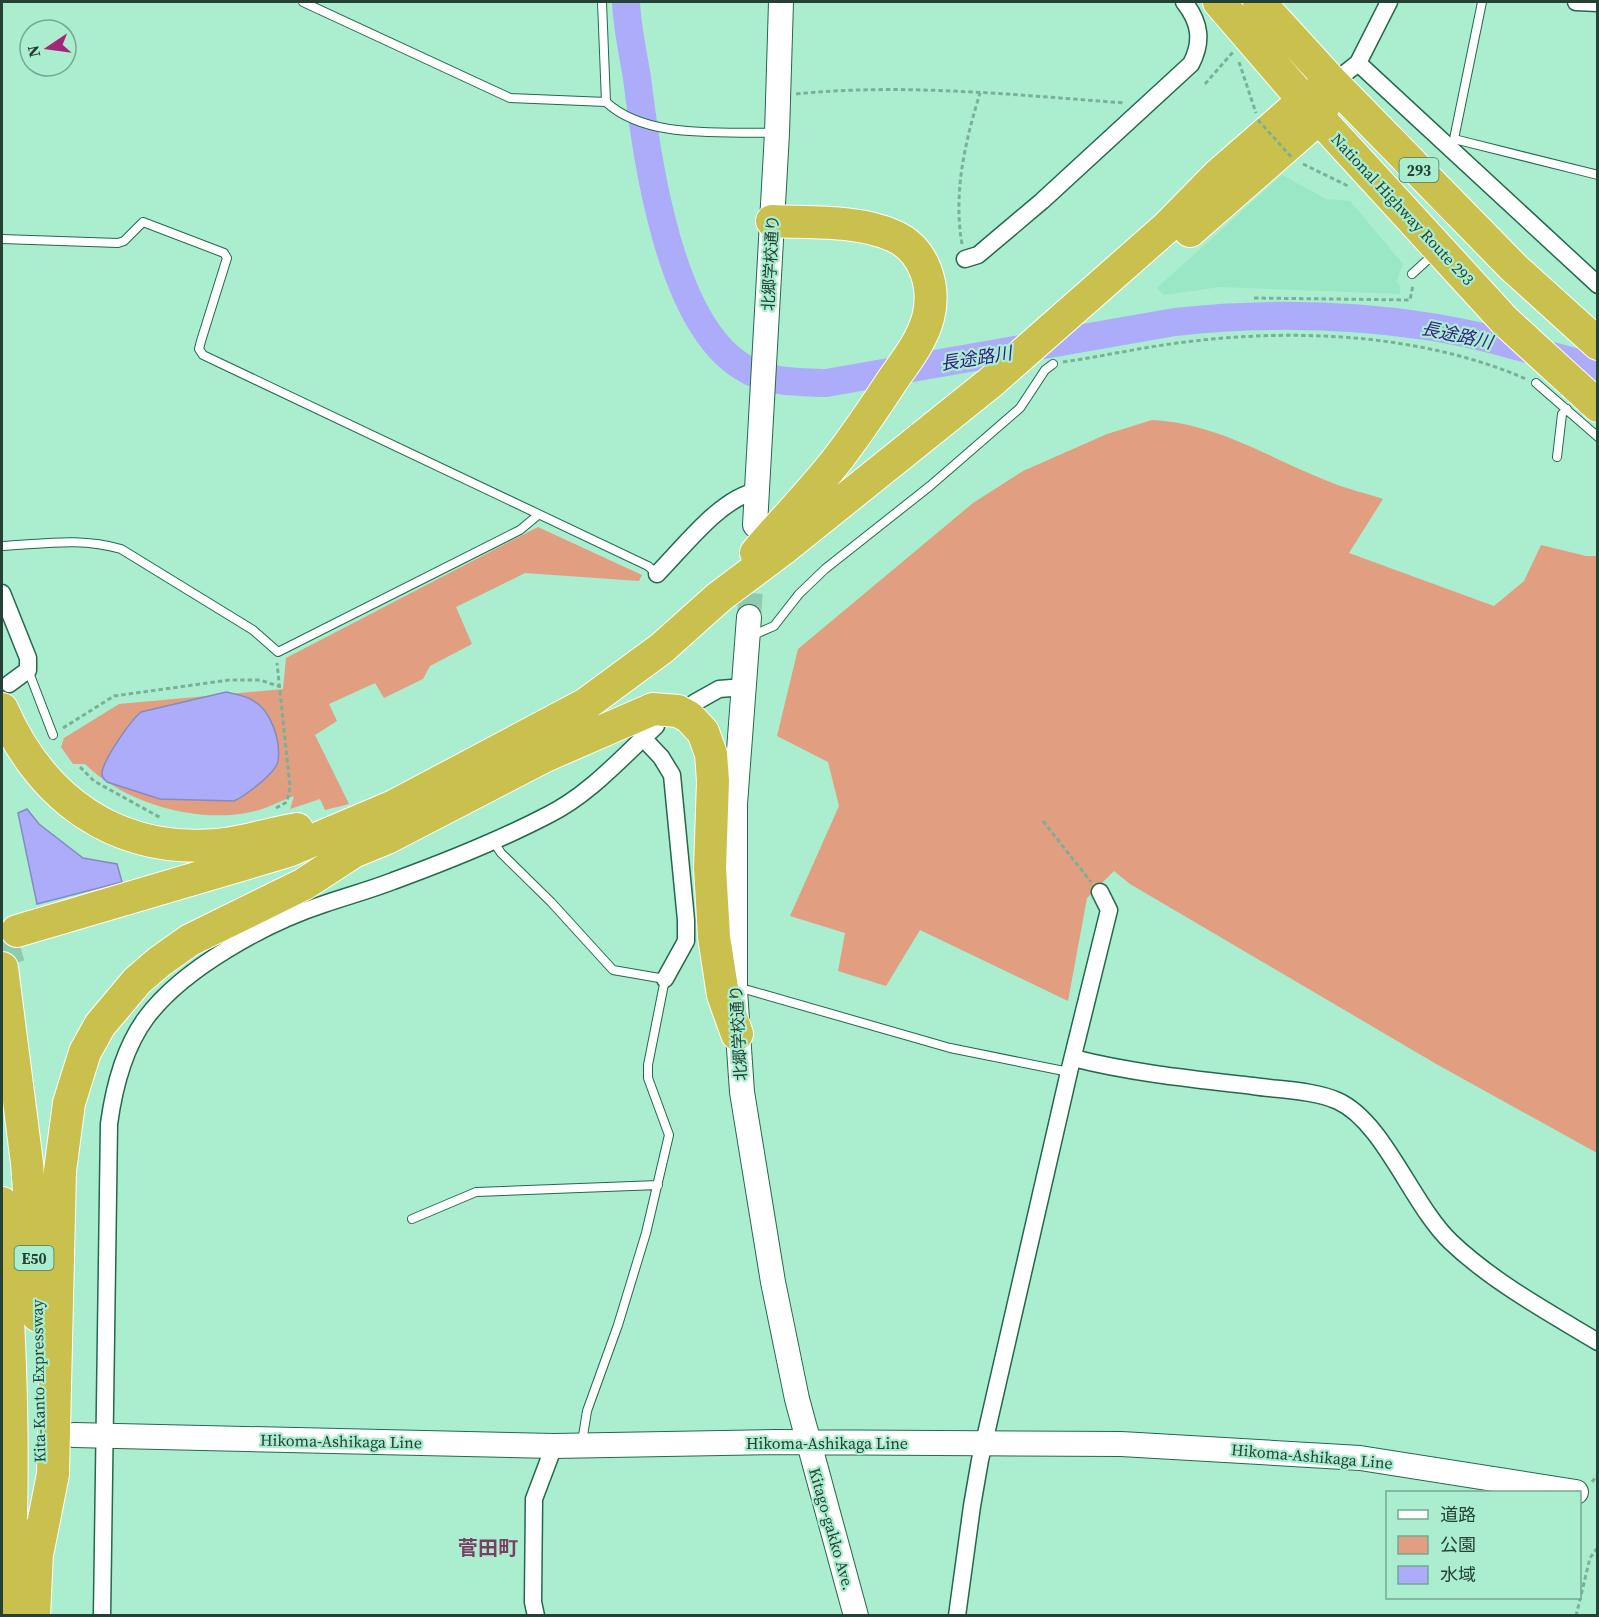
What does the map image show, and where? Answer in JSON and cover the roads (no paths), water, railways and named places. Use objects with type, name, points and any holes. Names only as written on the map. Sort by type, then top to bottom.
[{"type":"highway","name":"National Highway Route 293","points":[[1219,2],[1312,109],[1505,321],[1569,397],[1598,406]]},
{"type":"highway","name":"293","points":[[1259,2],[1333,82],[1513,267],[1591,338]]},
{"type":"highway","points":[[545,756],[630,692],[998,385],[1312,109],[1333,82]]},
{"type":"highway","points":[[718,597],[839,458],[883,396],[928,320],[931,290],[923,264],[906,244],[888,234],[860,227],[772,221]]},
{"type":"highway","points":[[13,948],[288,851],[364,819],[456,774],[586,704],[662,648],[718,597],[998,385]]},
{"type":"highway","points":[[5,697],[9,727],[36,768],[60,793],[91,818],[136,839],[181,846],[219,845],[364,819]]},
{"type":"highway","points":[[13,948],[290,865],[353,852],[387,838],[545,756],[653,709],[678,711],[689,717],[703,732],[711,754],[713,781],[710,868],[714,937],[723,995],[737,1034]]},
{"type":"highway","points":[[38,1551],[53,1474],[62,1140],[69,1103],[85,1052],[100,1025],[117,1004],[137,981],[159,962],[190,940],[304,884],[353,852]]},
{"type":"highway","name":"Kita-Kanto Expressway","points":[[13,948],[37,1298],[40,1409],[38,1551],[34,1616]]},
{"type":"highway","name":"Kita-Kanto Expressway","points":[[2,1203],[10,1371],[11,1465],[6,1616]]},
{"type":"main road","name":"北郷学校通り","points":[[755,525],[766,362],[779,96],[781,2]]},
{"type":"main road","name":"北郷学校通り","points":[[748,627],[735,804],[737,1034],[742,1092],[758,1196],[808,1443]]},
{"type":"main road","name":"Hikoma-Ashikaga Line","points":[[74,1435],[554,1446],[808,1443],[1121,1444],[1348,1457],[1565,1491]]},
{"type":"main road","name":"Kitago-gakko Ave.","points":[[808,1443],[856,1616]]},
{"type":"main road","name":"Hikoma-Ashikaga Line","points":[[1581,1494],[1598,1497]]},
{"type":"street","points":[[965,259],[978,255],[999,238],[1184,72],[1196,54],[1198,25],[1184,2]]},
{"type":"street","points":[[1333,82],[1358,63],[1389,2]]},
{"type":"street","points":[[1576,2],[1598,3]]},
{"type":"street","points":[[1358,63],[1451,143],[1506,204],[1598,285]]},
{"type":"street","points":[[657,574],[729,502],[744,493],[757,491]]},
{"type":"street","points":[[2,593],[28,658],[28,670],[5,697]]},
{"type":"street","points":[[694,703],[719,689],[744,687]]},
{"type":"street","points":[[102,1616],[109,1124],[119,1073],[146,1018],[176,984],[196,969],[264,931],[322,904],[394,881],[494,841],[566,806],[591,787],[656,726]]},
{"type":"street","points":[[643,738],[667,765],[675,791],[686,940],[665,979]]},
{"type":"street","points":[[957,1616],[972,1506],[984,1444],[1109,910],[1100,892]]},
{"type":"street","points":[[1071,1065],[1295,1092],[1337,1101],[1353,1110],[1373,1130],[1419,1203],[1450,1242],[1497,1278],[1598,1342]]},
{"type":"street","points":[[536,1616],[533,1602],[534,1499],[554,1446]]},
{"type":"lane","points":[[303,2],[510,98],[606,102],[618,113],[664,130],[777,133]]},
{"type":"lane","points":[[602,2],[606,102]]},
{"type":"lane","points":[[1482,2],[1451,143],[1598,175]]},
{"type":"lane","points":[[2,239],[118,243],[124,241],[143,222],[224,253],[227,258],[199,349],[203,355],[648,566],[657,574]]},
{"type":"lane","points":[[1412,274],[1440,249]]},
{"type":"lane","points":[[748,627],[774,626],[799,594],[825,569],[930,486],[1020,408],[1045,370],[1053,364]]},
{"type":"lane","points":[[1536,383],[1569,397],[1598,437]]},
{"type":"lane","points":[[1557,457],[1562,414],[1569,397]]},
{"type":"lane","points":[[2,546],[77,540],[97,542],[121,549],[253,630],[278,652],[520,530],[538,515]]},
{"type":"lane","points":[[28,670],[53,735]]},
{"type":"lane","points":[[494,841],[501,853],[613,970],[665,979],[648,1065],[648,1078],[669,1135],[658,1185],[618,1325],[587,1411],[582,1446]]},
{"type":"lane","points":[[735,990],[748,990],[950,1048],[1071,1065]]},
{"type":"lane","points":[[412,1219],[476,1192],[658,1185]]},
{"type":"water","points":[[226,692],[246,697],[259,704],[273,726],[278,744],[279,753],[276,766],[266,778],[245,794],[234,801],[160,799],[107,782],[103,778],[103,768],[112,751],[141,712]]},
{"type":"water","points":[[27,809],[39,824],[83,858],[117,864],[122,882],[37,904],[18,813]]},
{"type":"waterway","name":"長途路川","points":[[626,2],[647,151],[666,238],[680,280],[698,317],[720,348],[755,374],[784,381],[826,383],[1175,322],[1268,316],[1363,319],[1425,326],[1490,339],[1598,368]]},
{"type":"tunnel","points":[[749,617],[753,560]]},
{"type":"tunnel","points":[[2,950],[20,945]]},
{"type":"tunnel","points":[[2,1435],[72,1435]]},
{"type":"district","name":"菅田町","points":[[488,1548]]}]
